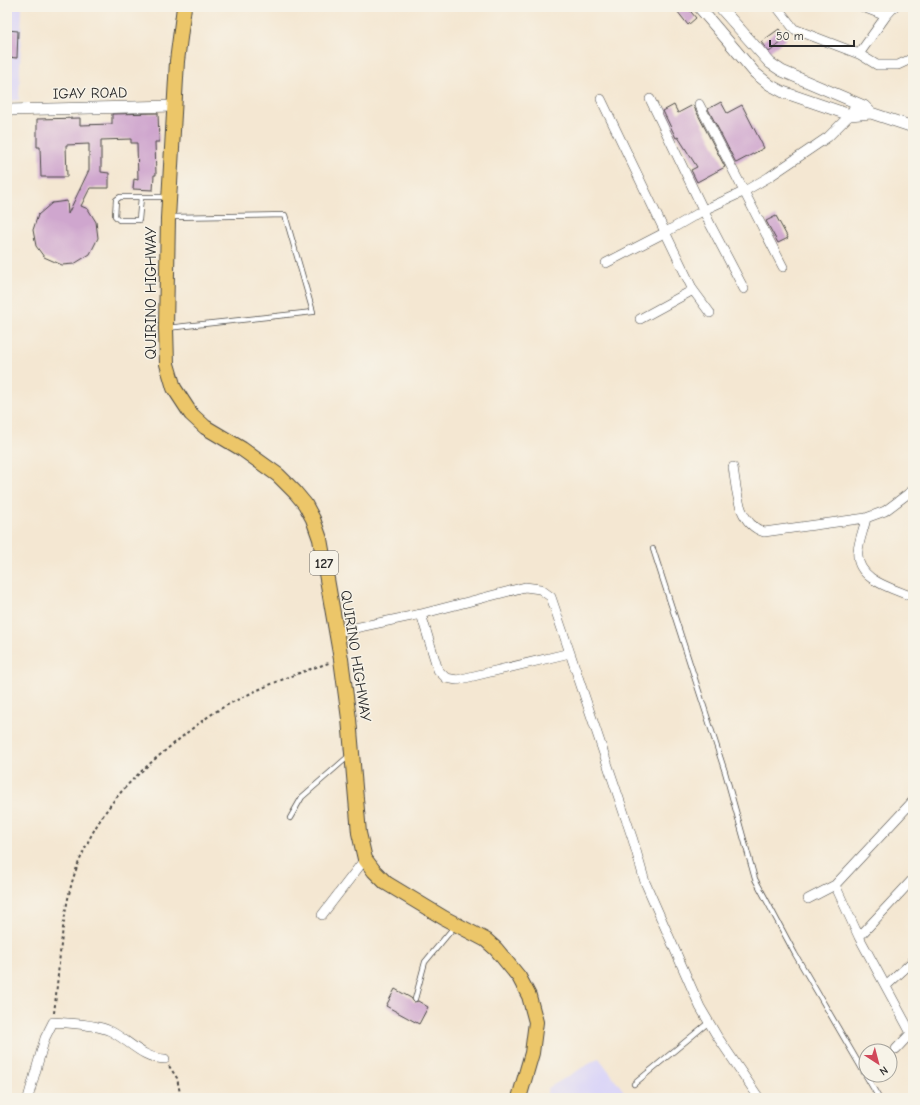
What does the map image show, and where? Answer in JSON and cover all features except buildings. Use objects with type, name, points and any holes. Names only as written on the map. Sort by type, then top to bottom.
[{"type":"main road","name":"QUIRINO HIGHWAY","points":[[184,7],[178,54],[168,218],[166,328],[169,370],[174,388],[191,414],[205,427],[242,449],[278,475],[305,504],[320,539],[341,659],[352,753],[359,833],[365,859],[386,883],[456,925],[475,933],[496,949],[520,977],[530,996],[536,1022],[534,1040],[519,1098]]},
{"type":"street","points":[[699,7],[755,73],[770,85],[784,92],[850,115],[871,113],[913,127]]},
{"type":"street","points":[[720,7],[770,63],[782,71],[856,102],[864,106],[871,113]]},
{"type":"street","points":[[776,7],[794,29],[859,54],[877,65],[898,65],[913,58]]},
{"type":"street","points":[[863,7],[886,16]]},
{"type":"street","points":[[859,54],[894,7]]},
{"type":"street","points":[[601,99],[694,290],[710,313]]},
{"type":"street","points":[[650,99],[711,226],[744,289]]},
{"type":"street","points":[[606,263],[666,232],[704,210],[743,192],[828,137],[850,115],[856,102]]},
{"type":"street","points":[[699,104],[783,268]]},
{"type":"street","name":"IGAY ROAD","points":[[7,110],[175,106]]},
{"type":"street","points":[[640,319],[694,290]]},
{"type":"street","points":[[733,467],[740,508],[746,520],[753,529],[764,532],[866,518],[885,511],[913,490]]},
{"type":"street","points":[[866,518],[858,552],[862,570],[869,578],[913,597]]},
{"type":"street","points":[[336,632],[421,614],[525,587],[540,589],[551,598],[634,840],[645,882],[708,1022],[759,1098]]},
{"type":"street","points":[[421,614],[438,670],[446,678],[457,680],[570,653]]},
{"type":"street","points":[[808,899],[835,885],[913,801]]},
{"type":"street","points":[[322,915],[365,859]]},
{"type":"street","points":[[859,937],[913,879]]},
{"type":"street","points":[[835,885],[859,937],[912,1032],[898,1046]]},
{"type":"street","points":[[886,986],[913,961]]},
{"type":"street","points":[[28,1098],[45,1038],[53,1022],[107,1030],[146,1055],[157,1059],[164,1059]]},
{"type":"lane","points":[[141,197],[139,220],[118,220],[115,216],[116,200],[120,197],[141,197],[169,197]]},
{"type":"lane","points":[[166,328],[313,312],[284,215],[168,218]]},
{"type":"lane","points":[[653,549],[725,772],[755,879],[795,954],[879,1098]]},
{"type":"lane","points":[[290,818],[302,797],[352,753]]},
{"type":"lane","points":[[415,999],[425,962],[456,925]]},
{"type":"lane","points":[[634,1084],[708,1022]]},
{"type":"path","points":[[53,1022],[64,931],[70,892],[76,870],[92,834],[103,814],[122,788],[153,760],[219,709],[294,674],[341,659]]},
{"type":"path","points":[[164,1059],[177,1078],[181,1098]]},
{"type":"shaded area","points":[[7,7],[22,7],[19,100],[7,101]]},
{"type":"shaded area","points":[[599,1058],[629,1098],[546,1098],[548,1088]]}]
